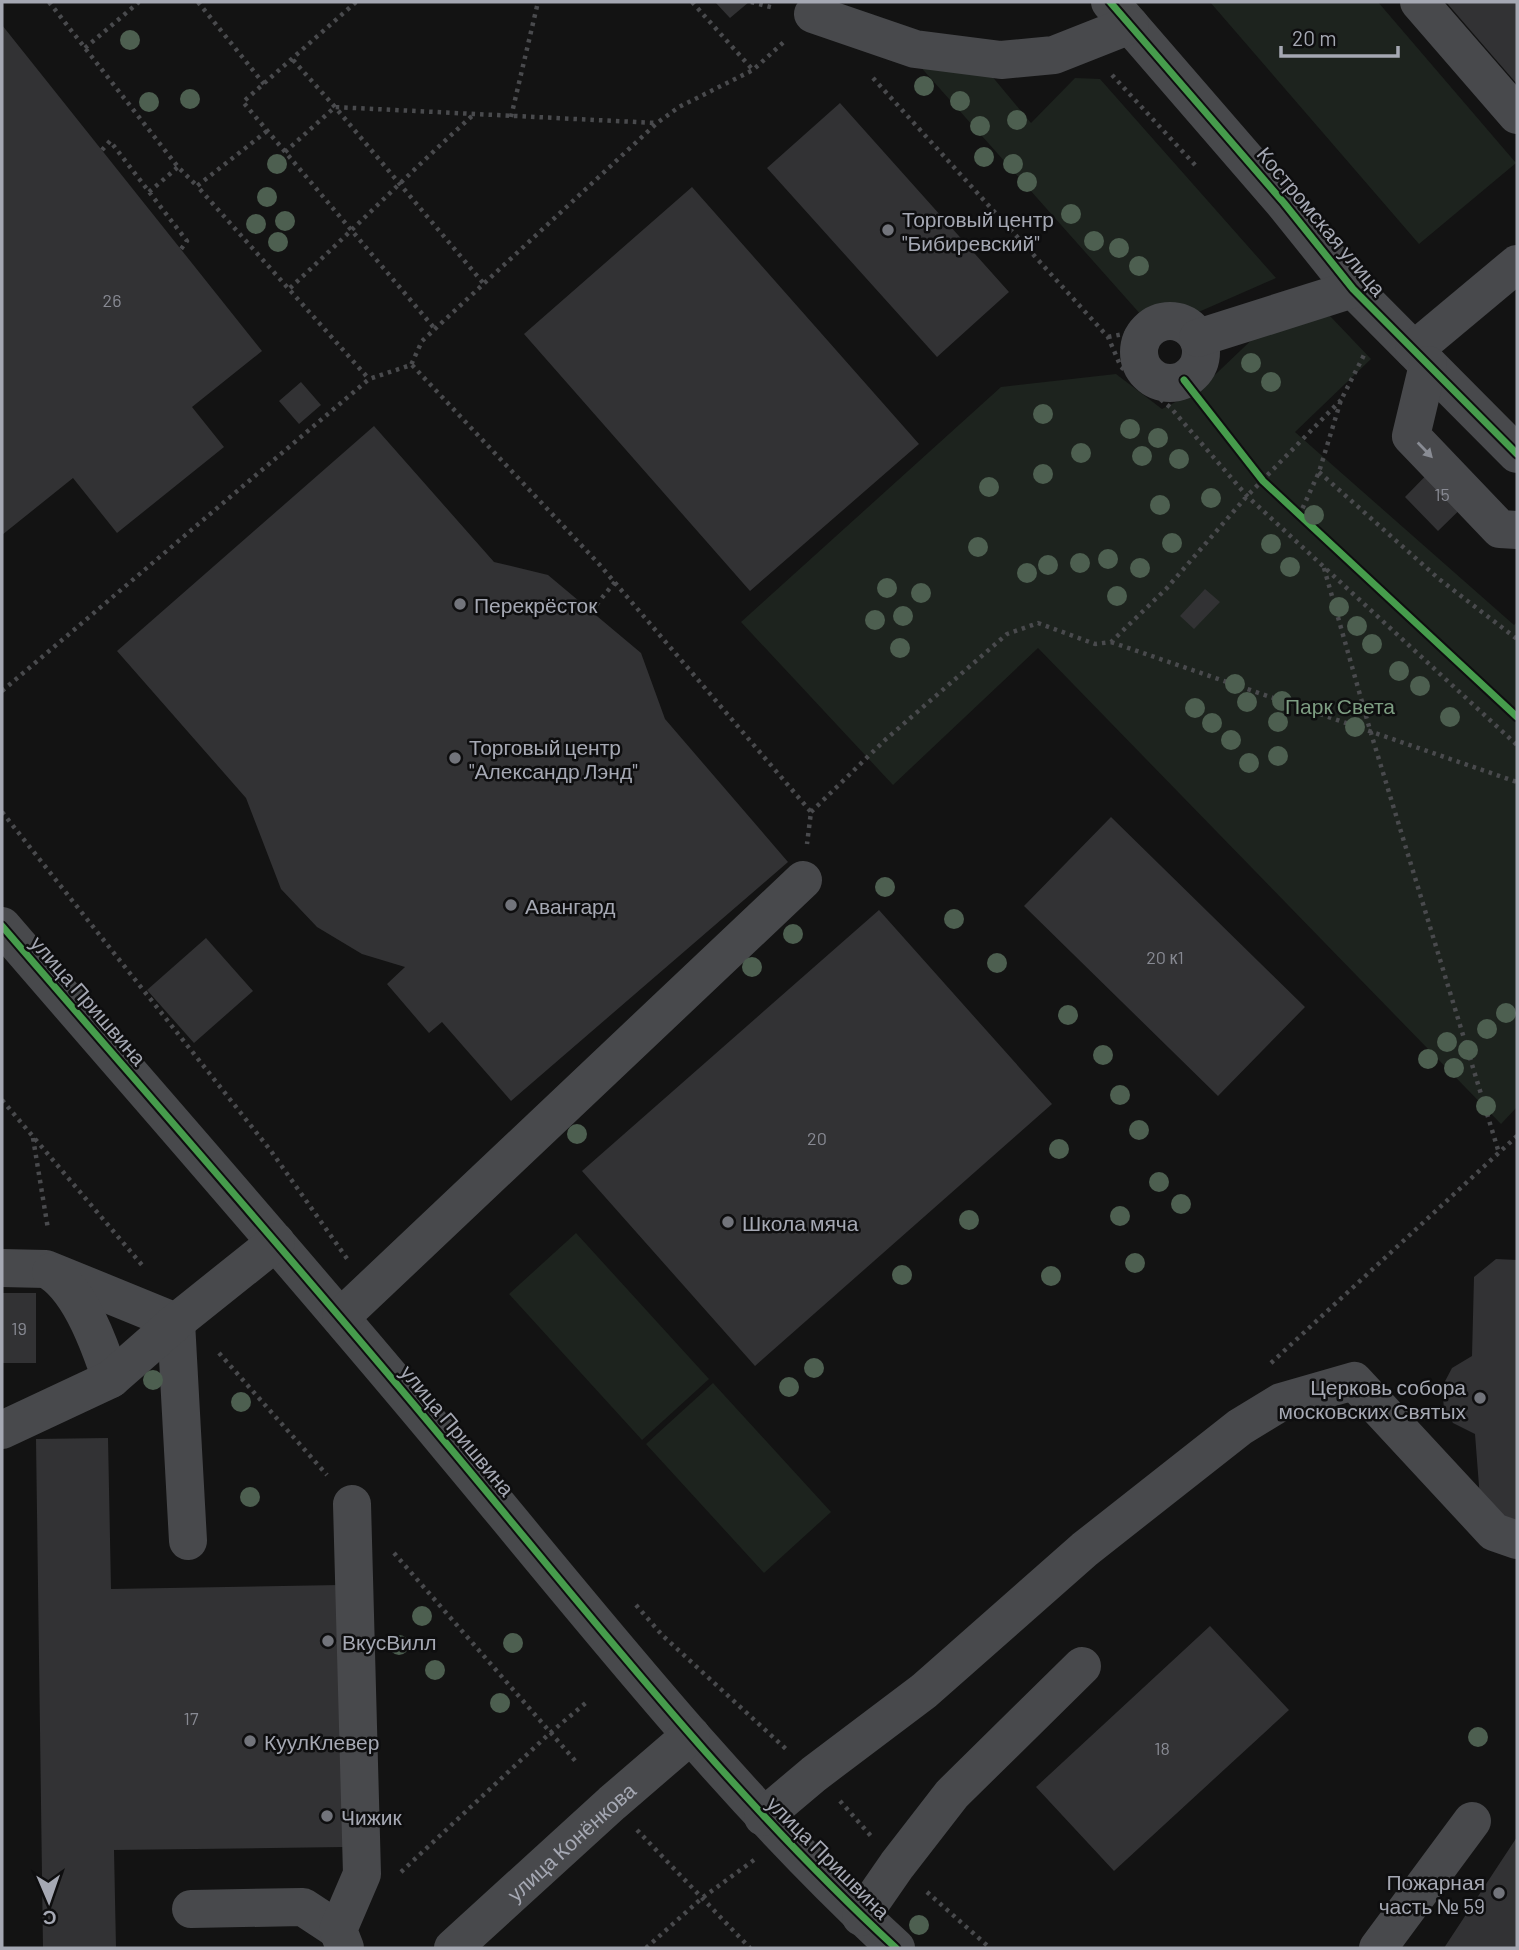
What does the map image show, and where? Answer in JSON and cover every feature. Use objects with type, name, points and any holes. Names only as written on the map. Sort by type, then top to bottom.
[{"type":"street","points":[[1419,2],[1517,115]]},
{"type":"street","points":[[813,14],[915,49],[1001,60],[1054,55],[1083,44],[1120,13]]},
{"type":"street","name":"Костромская улица","points":[[1120,13],[1284,203],[1353,289],[1517,454]]},
{"type":"street","points":[[1517,264],[1421,357],[1412,436],[1500,529],[1517,530]]},
{"type":"street","points":[[1198,338],[1353,289]]},
{"type":"street","points":[[1161,322],[1181,322],[1198,338],[1201,355],[1193,373],[1174,383],[1154,379],[1130,349],[1161,322]]},
{"type":"street","points":[[341,1317],[803,880]]},
{"type":"street","name":"улица Пришвина","points":[[2,926],[341,1317],[691,1735],[763,1817],[896,1948]]},
{"type":"street","points":[[2,1430],[111,1379],[276,1242]]},
{"type":"street","points":[[2,1268],[51,1272],[181,1319]]},
{"type":"street","points":[[51,1272],[64,1281],[97,1336],[111,1379]]},
{"type":"street","points":[[181,1319],[188,1541]]},
{"type":"street","points":[[763,1817],[814,1774],[923,1691],[1075,1541],[1240,1427],[1281,1402],[1354,1381],[1494,1532],[1517,1540]]},
{"type":"street","points":[[191,1909],[303,1907],[342,1939],[362,1874],[352,1504]]},
{"type":"street","points":[[862,1917],[897,1865],[952,1794],[1082,1666]]},
{"type":"street","name":"улица Конёнкова","points":[[453,1948],[691,1735]]},
{"type":"street","points":[[1378,1948],[1472,1821]]},
{"type":"path","points":[[49,2],[178,167],[290,288],[369,379]]},
{"type":"path","points":[[85,48],[139,2]]},
{"type":"path","points":[[198,2],[264,84]]},
{"type":"path","points":[[356,2],[243,102],[435,329]]},
{"type":"path","points":[[511,117],[538,2]]},
{"type":"path","points":[[692,2],[753,70]]},
{"type":"path","points":[[2,691],[369,379],[411,365],[422,341],[657,123],[679,107],[753,70],[813,14]]},
{"type":"path","points":[[1083,44],[1196,167]]},
{"type":"path","points":[[293,60],[484,284]]},
{"type":"path","points":[[867,71],[1130,349],[1170,407],[1247,496],[1517,745]]},
{"type":"path","points":[[285,152],[335,107],[657,123]]},
{"type":"path","points":[[290,288],[472,115]]},
{"type":"path","points":[[197,186],[267,131]]},
{"type":"path","points":[[102,150],[110,141],[187,241],[181,249]]},
{"type":"path","points":[[149,192],[178,167]]},
{"type":"path","points":[[1299,516],[1318,472],[1341,400],[1367,350]]},
{"type":"path","points":[[411,365],[615,582],[811,813]]},
{"type":"path","points":[[1111,642],[1166,589],[1247,496],[1341,400]]},
{"type":"path","points":[[1255,471],[1272,490]]},
{"type":"path","points":[[1318,472],[1439,579],[1517,639]]},
{"type":"path","points":[[1290,507],[1309,525]]},
{"type":"path","points":[[1324,567],[1370,730],[1499,1153]]},
{"type":"path","points":[[591,611],[615,582]]},
{"type":"path","points":[[803,880],[811,813],[885,740],[1007,634],[1038,623],[1094,644],[1111,642],[1517,782]]},
{"type":"path","points":[[2,812],[271,1151],[370,1291]]},
{"type":"path","points":[[2,1100],[181,1319]]},
{"type":"path","points":[[1269,1365],[1517,1136]]},
{"type":"path","points":[[33,1137],[51,1272]]},
{"type":"path","points":[[629,1597],[662,1635],[814,1774],[897,1865],[990,1948]]},
{"type":"path","points":[[399,1874],[588,1701]]},
{"type":"path","points":[[636,1830],[750,1948]]},
{"type":"path","points":[[646,1948],[702,1898],[757,1858]]},
{"type":"green space","points":[[1210,2],[1378,2],[1516,163],[1419,244]]},
{"type":"green space","points":[[909,54],[981,63],[1031,123],[1075,78],[1100,79],[1276,278],[1194,314],[1142,316]]},
{"type":"green space","name":"Парк Света","points":[[1330,316],[1371,359],[1295,432],[1514,625],[1517,622],[1517,1107],[1501,1124],[1038,648],[893,785],[741,622],[1001,387],[1116,374],[1162,409],[1199,390],[1262,330]]},
{"type":"green space","points":[[576,1233],[709,1379],[642,1440],[509,1294]]},
{"type":"green space","points":[[713,1383],[831,1512],[764,1573],[646,1444]]},
{"type":"building","points":[[715,2],[749,2],[730,18]]},
{"type":"building","points":[[1446,2],[1517,2],[1517,84],[1478,39]]},
{"type":"building","points":[[2,25],[262,351],[192,407],[224,447],[117,533],[73,478],[2,535]]},
{"type":"building","name":"Торговый центр \"Бибиревский\"","points":[[840,103],[1009,292],[937,357],[767,168]]},
{"type":"building","points":[[692,187],[919,444],[750,591],[524,334]]},
{"type":"building","points":[[301,382],[321,405],[299,424],[279,401]]},
{"type":"building","name":"Торговый центр \"Александр Лэнд\"","points":[[374,426],[494,562],[548,575],[641,653],[665,719],[788,862],[511,1101],[442,1022],[429,1033],[387,984],[405,967],[362,954],[317,927],[281,889],[246,798],[117,651]]},
{"type":"building","points":[[1445,456],[1479,491],[1438,531],[1405,497]]},
{"type":"building","points":[[1205,589],[1220,602],[1194,629],[1180,616]]},
{"type":"building","points":[[1111,817],[1305,1007],[1218,1096],[1024,906]]},
{"type":"building","points":[[879,910],[1052,1104],[755,1366],[582,1171]]},
{"type":"building","points":[[206,938],[253,991],[194,1043],[147,990]]},
{"type":"building","name":"Церковь собора московских Святых","points":[[1496,1259],[1517,1260],[1517,1527],[1480,1499],[1475,1434],[1453,1423],[1444,1409],[1442,1387],[1452,1368],[1472,1356],[1474,1277]]},
{"type":"building","points":[[2,1293],[36,1293],[36,1363],[2,1363]]},
{"type":"building","points":[[108,1438],[111,1589],[340,1585],[344,1847],[114,1850],[116,1948],[43,1948],[36,1439]]},
{"type":"building","points":[[1210,1626],[1289,1710],[1114,1871],[1036,1787]]},
{"type":"building","name":"Пожарная часть № 59","points":[[1517,1837],[1517,1948],[1444,1948]]},
{"type":"cycle path","points":[[1110,2],[1284,203],[1353,289],[1517,454]]},
{"type":"cycle path","points":[[1184,380],[1263,481],[1517,717]]},
{"type":"cycle path","points":[[2,926],[340,1317],[611,1642],[721,1769],[777,1830],[896,1948]]},
{"type":"place","name":"Торговый центр \"Бибиревский\"","points":[[888,230]]},
{"type":"place","name":"Перекрёсток","points":[[460,604]]},
{"type":"place","name":"Торговый центр \"Александр Лэнд\"","points":[[455,758]]},
{"type":"place","name":"Авангард","points":[[511,905]]},
{"type":"place","name":"Школа мяча","points":[[728,1222]]},
{"type":"place","name":"Церковь собора московских Святых","points":[[1480,1398]]},
{"type":"place","name":"ВкусВилл","points":[[328,1641]]},
{"type":"place","name":"КуулКлевер","points":[[250,1741]]},
{"type":"place","name":"Чижик","points":[[327,1816]]},
{"type":"place","name":"Пожарная часть № 59","points":[[1499,1893]]}]
